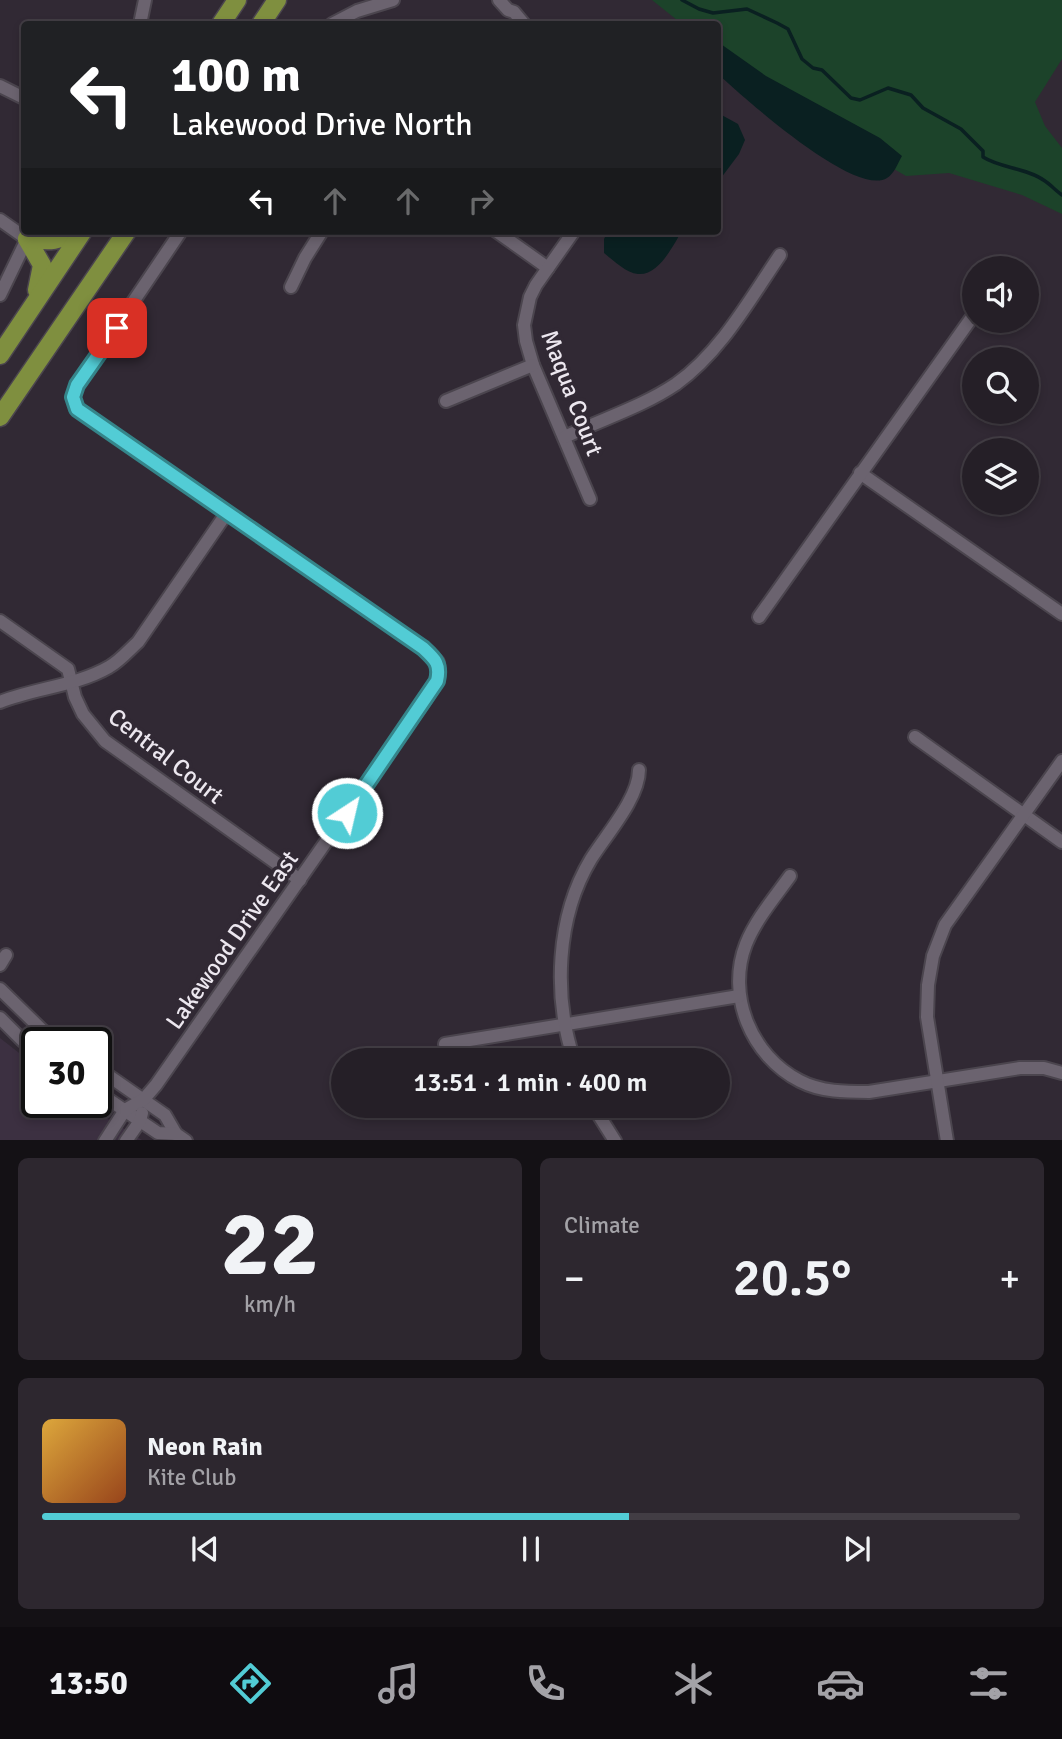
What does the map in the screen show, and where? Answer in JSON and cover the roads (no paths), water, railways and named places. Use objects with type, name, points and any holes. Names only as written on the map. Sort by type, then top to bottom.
[{"type":"highway","points":[[223,21],[237,0]]},
{"type":"highway","points":[[263,21],[276,0]]},
{"type":"highway","points":[[27,239],[54,242],[67,235]]},
{"type":"highway","points":[[0,355],[80,235]]},
{"type":"highway","points":[[0,417],[124,235]]},
{"type":"highway","points":[[27,239],[42,265],[33,306]]},
{"type":"street","points":[[141,21],[145,0]]},
{"type":"street","points":[[338,21],[357,11],[393,0]]},
{"type":"street","points":[[499,0],[508,10],[515,6]]},
{"type":"street","points":[[0,86],[21,96]]},
{"type":"street","points":[[0,220],[21,235]]},
{"type":"street","points":[[0,295],[27,239],[21,235]]},
{"type":"street","points":[[0,702],[111,666],[138,642],[226,514],[77,409],[73,397],[77,385],[178,235]]},
{"type":"street","points":[[291,287],[304,258],[319,235]]},
{"type":"street","points":[[502,235],[548,268]]},
{"type":"street","name":"Maqua Court","points":[[571,235],[530,297],[524,325],[533,365],[590,499]]},
{"type":"street","points":[[565,437],[649,400],[686,376],[711,352],[730,328],[780,255]]},
{"type":"street","points":[[759,617],[962,331]]},
{"type":"street","points":[[446,401],[533,365]]},
{"type":"street","points":[[860,473],[1062,614]]},
{"type":"street","name":"Lakewood Drive East","points":[[144,1099],[425,700],[437,681],[439,672],[438,662],[423,648],[226,514]]},
{"type":"street","name":"Central Court","points":[[0,621],[68,669],[75,697],[83,714],[105,741],[300,880]]},
{"type":"street","points":[[915,737],[1062,842]]},
{"type":"street","points":[[947,1140],[927,1017],[928,985],[937,940],[1062,761]]},
{"type":"street","points":[[571,1048],[560,978],[575,893],[589,862],[635,791],[639,770]]},
{"type":"street","points":[[790,876],[746,943],[740,969],[739,996],[751,1032],[780,1068],[801,1081],[820,1088],[845,1092],[869,1092],[937,1079],[1020,1068],[1044,1068],[1062,1073]]},
{"type":"street","points":[[0,989],[39,1027]]},
{"type":"street","points":[[446,1044],[739,996]]},
{"type":"street","points":[[0,1018],[21,1039]]},
{"type":"street","points":[[112,1078],[165,1115],[181,1137]]},
{"type":"street","points":[[105,1140],[125,1110],[144,1099]]},
{"type":"street","points":[[126,1140],[140,1121],[144,1099]]},
{"type":"street","points":[[112,1101],[158,1133],[181,1137]]},
{"type":"street","points":[[601,1118],[615,1140]]},
{"type":"waterway","points":[[682,0],[713,13],[747,9],[777,23],[788,29],[802,59],[813,68],[822,70],[851,98],[860,100],[888,88],[911,95],[923,108],[961,129],[983,151],[983,157],[1038,177],[1062,195]]}]
